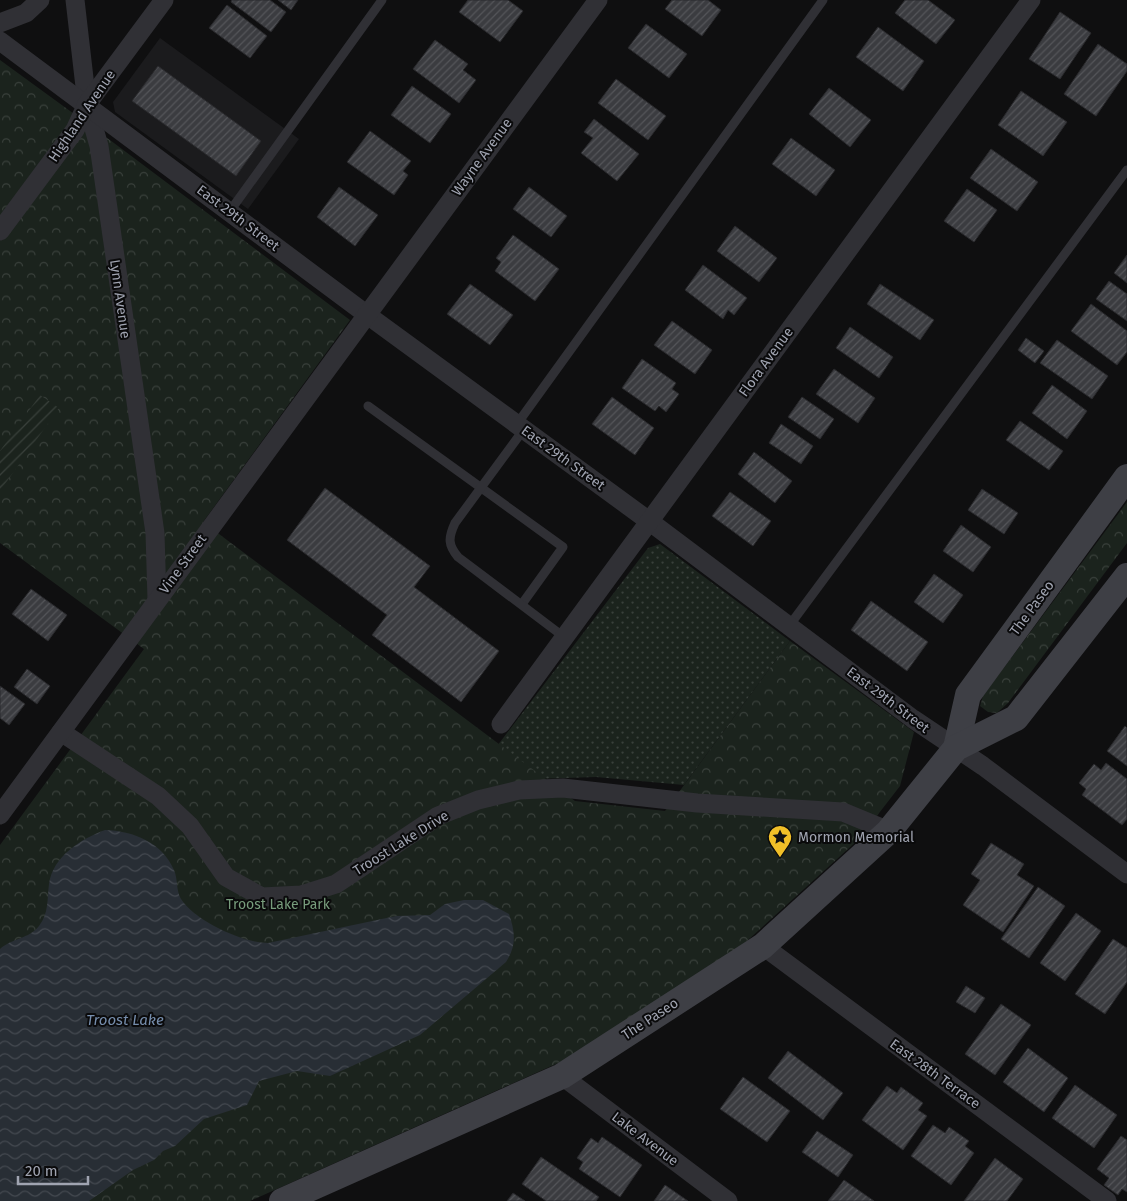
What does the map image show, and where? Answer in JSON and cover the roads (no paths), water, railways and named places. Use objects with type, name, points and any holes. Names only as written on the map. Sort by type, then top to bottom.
[{"type":"main road","name":"The Paseo","points":[[956,748],[968,695],[1127,477]]},
{"type":"main road","name":"The Paseo","points":[[282,1201],[562,1076],[763,946],[889,832],[956,748],[1016,718],[1127,576]]},
{"type":"street","points":[[0,23],[26,13],[40,0]]},
{"type":"street","name":"Lynn Avenue","points":[[75,0],[87,104],[99,146],[153,523],[157,600]]},
{"type":"street","name":"Highland Avenue","points":[[0,232],[75,130],[87,104],[164,0]]},
{"type":"street","name":"Wayne Avenue","points":[[366,314],[598,0]]},
{"type":"street","name":"Flora Avenue","points":[[501,724],[1031,0]]},
{"type":"street","name":"East 29th Street","points":[[0,42],[87,104],[366,314],[650,521],[789,626],[1127,874]]},
{"type":"street","name":"Vine Street","points":[[0,815],[366,314]]},
{"type":"street","name":"Troost Lake Drive","points":[[61,732],[158,796],[190,826],[226,877],[262,897],[301,895],[336,884],[438,816],[478,800],[520,790],[563,788],[697,803],[843,812],[889,832]]},
{"type":"street","name":"East 28th Terrace","points":[[763,946],[1108,1201]]},
{"type":"street","name":"Lake Avenue","points":[[562,1076],[728,1201]]},
{"type":"lane","points":[[230,212],[382,0]]},
{"type":"lane","points":[[564,637],[458,557],[449,546],[450,534],[455,523],[520,426],[823,0]]},
{"type":"lane","points":[[789,626],[1127,170]]},
{"type":"lane","points":[[368,406],[563,548],[522,604]]},
{"type":"water","name":"Troost Lake","points":[[105,830],[136,836],[154,845],[169,860],[176,877],[179,896],[188,907],[208,923],[246,939],[268,943],[396,916],[430,915],[445,904],[464,900],[483,900],[509,914],[514,933],[512,950],[506,962],[420,1035],[330,1076],[297,1071],[259,1081],[247,1105],[204,1119],[175,1146],[163,1151],[154,1160],[133,1170],[89,1201],[0,1201],[0,949],[30,934],[39,926],[46,911],[52,874],[62,857],[87,838]]},
{"type":"place","name":"Mormon Memorial","points":[[780,858]]},
{"type":"park label","name":"Troost Lake Park","points":[[278,904]]}]
